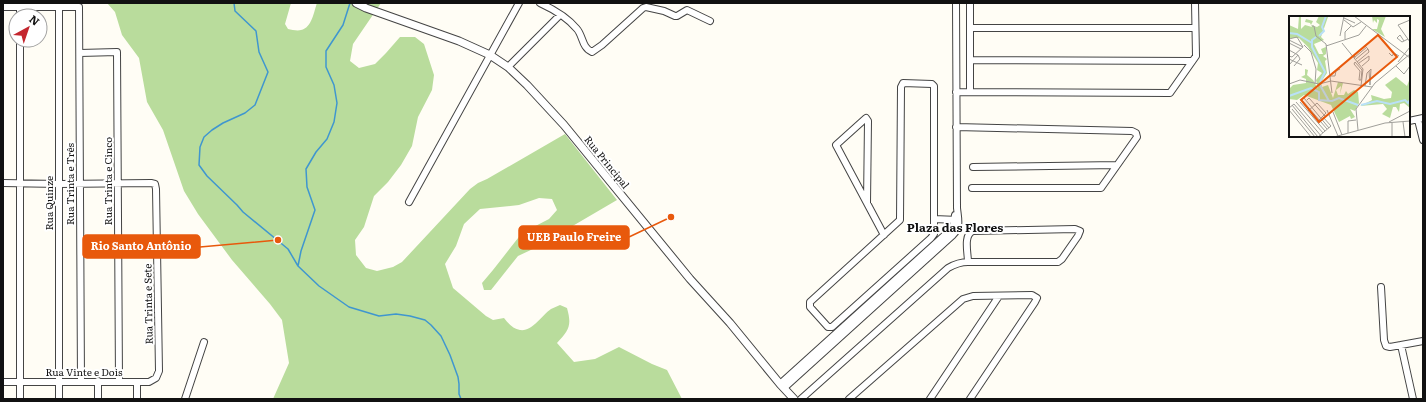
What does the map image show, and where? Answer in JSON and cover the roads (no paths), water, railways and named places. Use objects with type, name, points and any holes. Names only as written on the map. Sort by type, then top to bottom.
[{"type":"street","name":"Rua Principal","points":[[356,3],[366,8],[459,41],[490,55],[508,67],[564,125],[686,273],[794,399]]},
{"type":"street","points":[[409,202],[519,3]]},
{"type":"street","points":[[540,3],[560,15],[576,28],[580,33],[586,48],[592,52],[646,7],[664,11],[675,16],[688,10],[710,21]]},
{"type":"street","points":[[782,386],[953,227],[956,220],[956,3]]},
{"type":"street","points":[[970,3],[970,92]]},
{"type":"street","points":[[956,92],[1170,93],[1196,56],[1195,3]]},
{"type":"street","points":[[3,7],[59,7]]},
{"type":"street","name":"Rua Trinta e Três","points":[[59,7],[79,7],[81,382]]},
{"type":"street","name":"Rua Quinze","points":[[59,7],[59,399]]},
{"type":"street","points":[[508,67],[560,15]]},
{"type":"street","points":[[970,28],[1195,28]]},
{"type":"street","points":[[20,48],[20,399]]},
{"type":"street","name":"Rua Trinta e Cinco","points":[[80,53],[117,52],[119,381]]},
{"type":"street","points":[[970,60],[1192,61]]},
{"type":"street","points":[[903,84],[932,84],[934,86],[934,234],[832,327],[828,327],[810,307],[810,302],[884,235],[900,220],[901,87],[903,84]]},
{"type":"street","points":[[867,203],[868,121],[866,118],[836,145],[884,235]]},
{"type":"street","points":[[1410,122],[1421,119],[1423,140]]},
{"type":"street","points":[[956,127],[1132,130],[1136,133],[1137,137],[1101,188],[972,188]]},
{"type":"street","points":[[973,167],[1117,166]]},
{"type":"street","name":"Rua Trinta e Sete","points":[[118,184],[151,182],[155,184],[159,371]]},
{"type":"street","points":[[3,183],[118,184]]},
{"type":"street","points":[[934,219],[956,220]]},
{"type":"street","points":[[801,399],[948,268],[955,264],[968,262],[1058,262],[1062,259],[1080,234],[1080,231],[1075,229],[973,230],[967,237],[968,262]]},
{"type":"street","points":[[1381,287],[1384,343],[1388,347],[1423,341]]},
{"type":"street","points":[[849,399],[963,299],[973,296],[1032,295],[1036,298],[1035,302],[970,399]]},
{"type":"street","points":[[930,399],[999,296]]},
{"type":"street","points":[[185,399],[204,342]]},
{"type":"street","points":[[1401,345],[1413,399]]},
{"type":"street","name":"Rua Vinte e Dois","points":[[3,382],[149,382],[158,375],[159,371]]},
{"type":"street","points":[[98,382],[98,399]]},
{"type":"street","points":[[137,382],[137,399]]},
{"type":"waterway","points":[[234,3],[235,11],[256,31],[259,52],[268,72],[255,105],[245,113],[223,123],[204,137],[200,147],[199,165],[207,176],[243,212],[288,249],[298,266],[319,286],[349,307],[379,316],[396,314],[410,316],[425,320],[431,325],[441,336],[450,355],[458,377],[459,394],[461,399]]},
{"type":"waterway","points":[[298,266],[301,251],[315,210],[307,187],[306,169],[316,152],[327,139],[334,122],[337,103],[334,85],[326,67],[326,51],[343,25],[350,3]]},
{"type":"place","name":"UEB Paulo Freire","points":[[671,217]]},
{"type":"place","name":"Rio Santo Antônio","points":[[278,240]]},
{"type":"district","name":"Plaza das Flores","points":[[955,228]]}]
